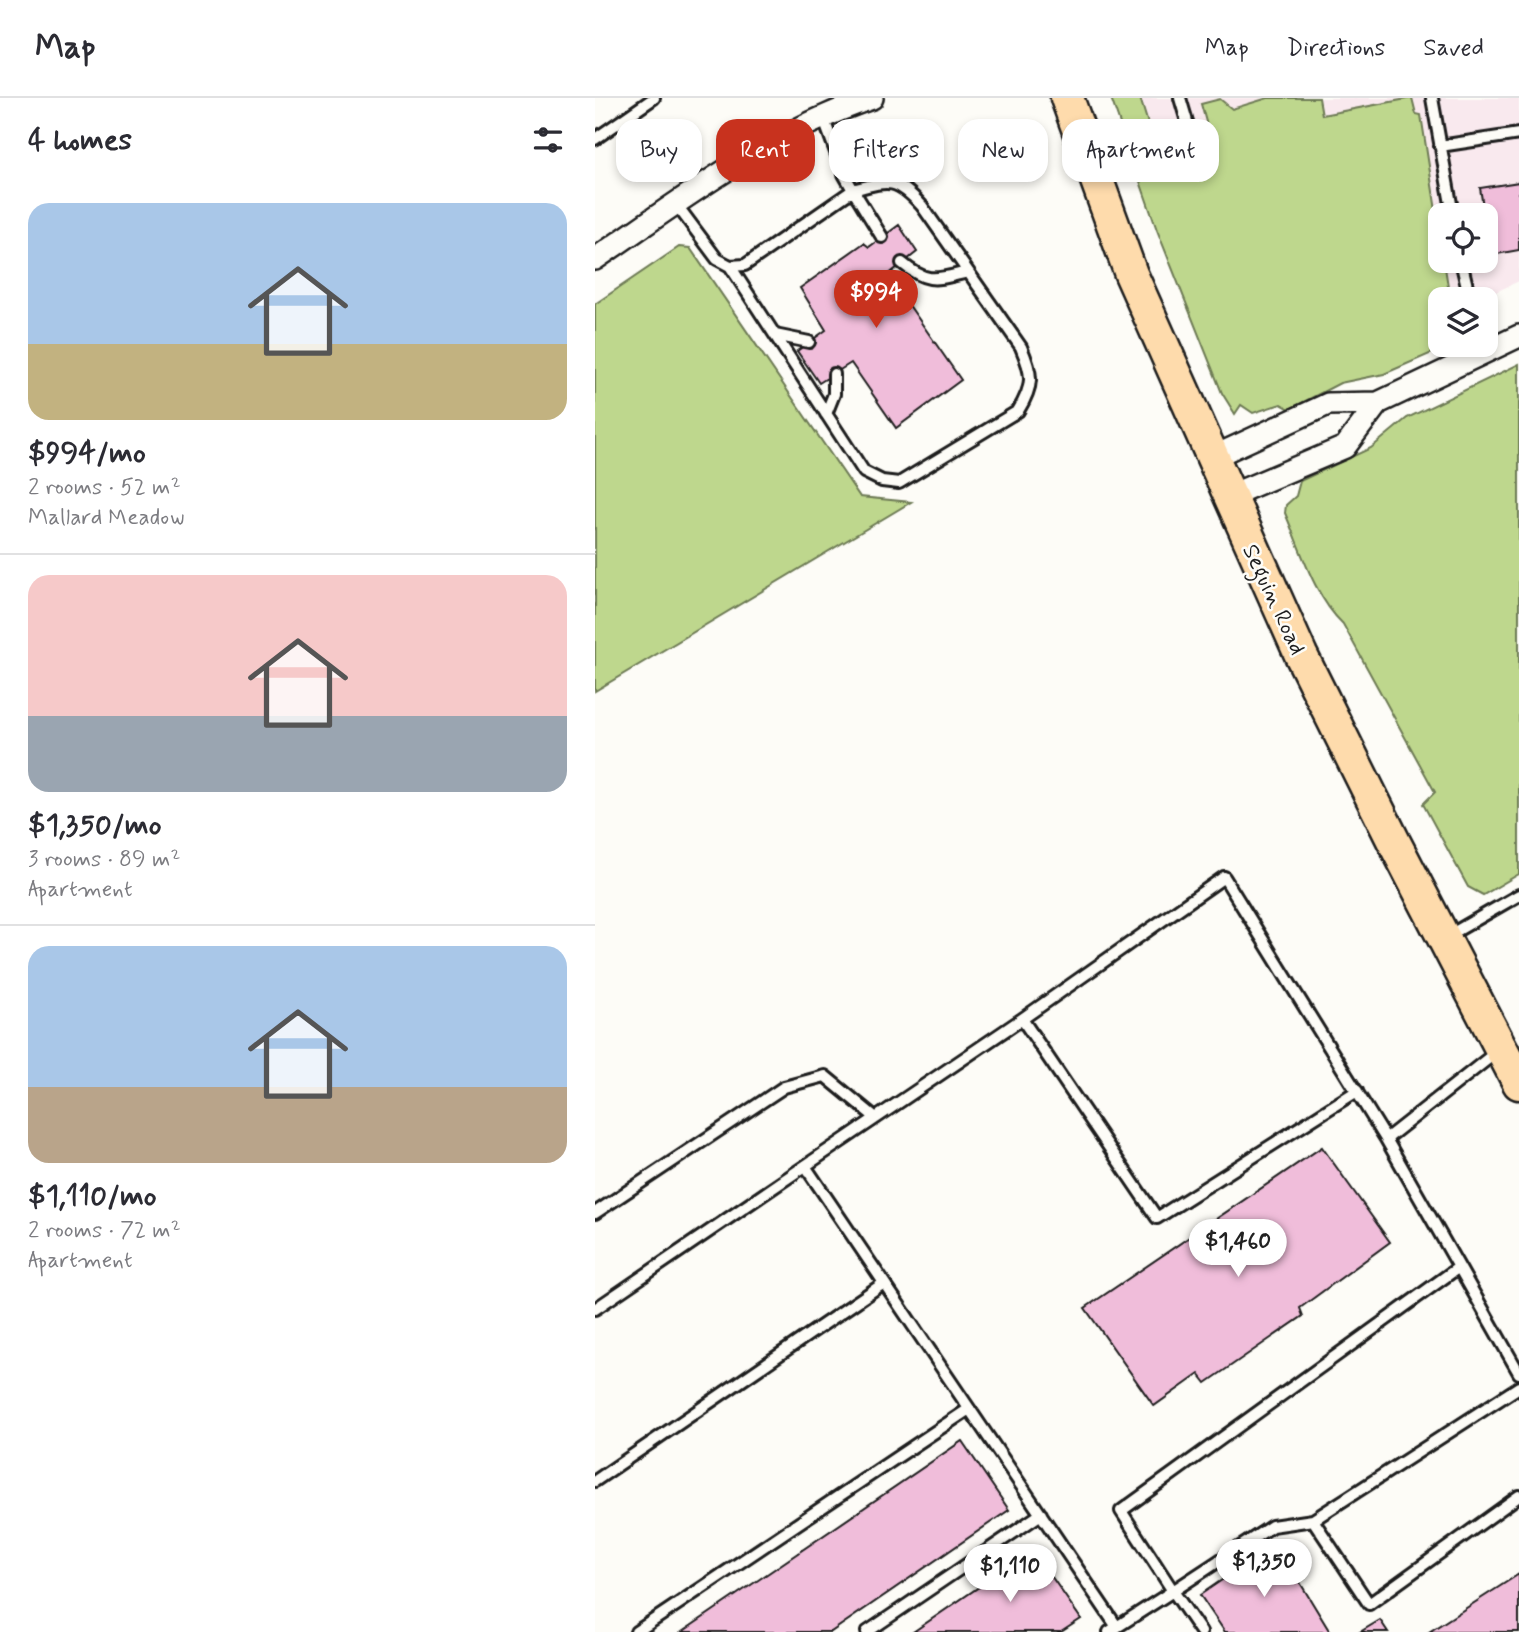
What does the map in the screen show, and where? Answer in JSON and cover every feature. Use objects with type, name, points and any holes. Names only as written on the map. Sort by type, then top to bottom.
[{"type":"main road","name":"Seguin Road","points":[[1067,98],[1131,274],[1301,655],[1519,1083]]},
{"type":"street","points":[[595,260],[676,204],[783,136],[872,98]]},
{"type":"street","points":[[1498,341],[1519,336]]},
{"type":"street","points":[[1229,496],[1345,446],[1378,403],[1462,357]]},
{"type":"street","points":[[1211,458],[1328,404],[1378,403]]},
{"type":"lane","points":[[595,139],[654,98]]},
{"type":"lane","points":[[1180,98],[1186,119]]},
{"type":"lane","points":[[1432,98],[1451,203]]},
{"type":"lane","points":[[823,117],[844,174],[882,237]]},
{"type":"lane","points":[[1440,146],[1519,134]]},
{"type":"lane","points":[[676,204],[717,259],[730,266],[864,472],[882,481],[899,483],[1018,411],[1028,393],[1031,378],[1021,347],[907,188],[881,182],[853,190],[745,265],[730,266]]},
{"type":"lane","points":[[902,263],[918,277],[939,279],[968,272]]},
{"type":"lane","points":[[775,335],[809,342]]},
{"type":"lane","points":[[826,414],[834,394],[834,374]]},
{"type":"lane","points":[[595,1309],[1022,1019],[1224,877],[1386,1139],[1519,1373]]},
{"type":"lane","points":[[1444,938],[1519,895]]},
{"type":"lane","points":[[1022,1019],[1157,1218],[1357,1091]]},
{"type":"lane","points":[[1386,1139],[1501,1048]]},
{"type":"lane","points":[[595,1213],[784,1087],[825,1076],[876,1118]]},
{"type":"lane","points":[[804,1166],[1041,1514],[1113,1630],[1272,1526],[1313,1520],[1519,1387]]},
{"type":"lane","points":[[1195,1630],[1121,1511],[1459,1267]]},
{"type":"lane","points":[[595,1481],[884,1283]]},
{"type":"lane","points":[[636,1632],[969,1409]]},
{"type":"lane","points":[[1313,1520],[1369,1604],[1519,1496]]},
{"type":"lane","points":[[867,1632],[1041,1514]]},
{"type":"shaded area","points":[[1129,98],[1519,98],[1519,281],[1498,291],[1498,287],[1428,287],[1428,306],[1255,406],[1163,182],[1219,182],[1219,119],[1138,119]]},
{"type":"green space","points":[[1111,98],[1140,98],[1147,119],[1118,119]]},
{"type":"green space","points":[[1268,98],[1319,98],[1322,115],[1412,98],[1416,114],[1421,115],[1435,203],[1428,203],[1428,273],[1446,273],[1448,287],[1428,287],[1428,355],[1384,374],[1340,383],[1290,409],[1281,404],[1253,413],[1241,405],[1235,414],[1222,393],[1140,182],[1219,182],[1219,119],[1205,119],[1201,104],[1220,99],[1232,109]]},
{"type":"green space","points":[[679,247],[690,248],[860,497],[911,502],[595,691],[595,304]]},
{"type":"green space","points":[[1519,364],[1519,874],[1483,895],[1468,887],[1423,804],[1435,792],[1343,624],[1316,586],[1285,513],[1286,505],[1296,496],[1300,481],[1371,448],[1407,418]]},
{"type":"building","points":[[1519,182],[1519,250],[1498,254],[1498,203],[1482,203],[1480,188]]},
{"type":"building","points":[[899,225],[917,252],[888,275],[961,380],[896,428],[851,363],[819,383],[797,351],[826,330],[800,288],[864,243],[869,247]]},
{"type":"building","points":[[1322,1147],[1390,1242],[1300,1308],[1303,1316],[1206,1383],[1199,1374],[1154,1406],[1085,1308]]},
{"type":"building","points":[[962,1441],[1009,1510],[831,1632],[682,1632]]},
{"type":"building","points":[[1276,1543],[1330,1632],[1225,1632],[1200,1595]]},
{"type":"building","points":[[1033,1550],[1081,1619],[1061,1632],[913,1632]]},
{"type":"building","points":[[1519,1574],[1519,1632],[1429,1632]]},
{"type":"building","points":[[1380,1620],[1388,1632],[1360,1632]]}]
